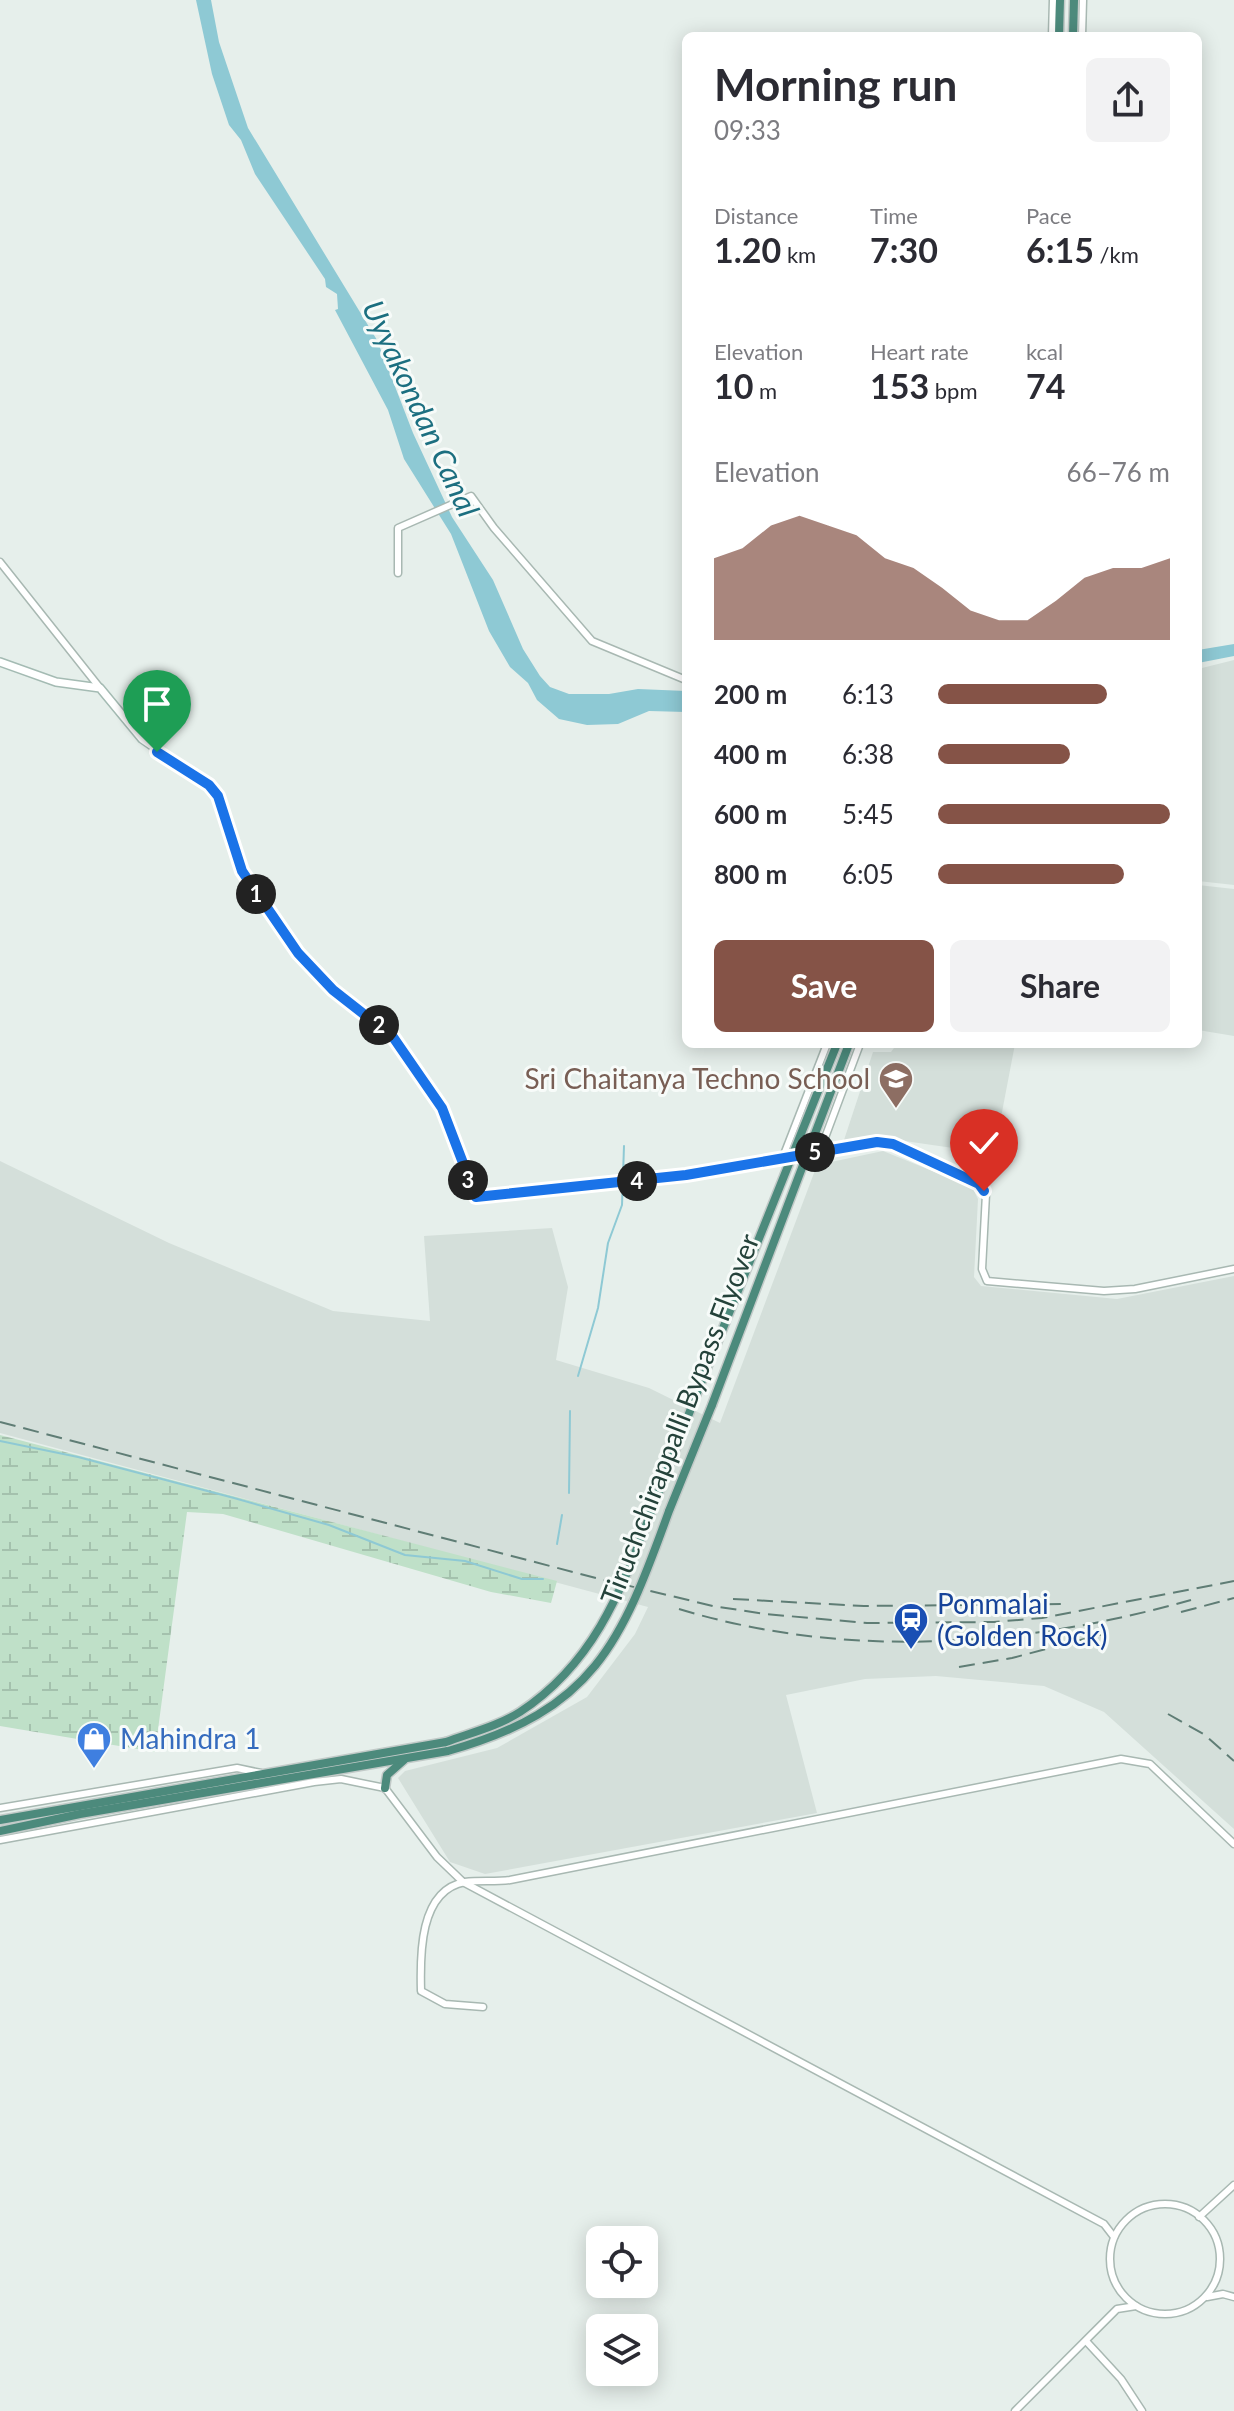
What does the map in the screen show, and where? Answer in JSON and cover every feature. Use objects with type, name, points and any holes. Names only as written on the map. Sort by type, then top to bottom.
[{"type":"highway","points":[[1059,32],[1060,0]]},
{"type":"highway","points":[[1073,32],[1074,0]]},
{"type":"highway","name":"Tiruchchirappalli Bypass Flyover","points":[[0,1831],[96,1811],[405,1760],[447,1746],[518,1713],[551,1688],[586,1653],[621,1590],[835,1048]]},
{"type":"highway","name":"Tiruchchirappalli Bypass Flyover","points":[[0,1820],[265,1773],[488,1740],[523,1724],[565,1696],[603,1660],[638,1598],[847,1048]]},
{"type":"highway","points":[[385,1788],[387,1775],[405,1760]]},
{"type":"main road","points":[[0,662],[56,682],[100,688],[142,739],[209,785],[218,796],[242,871],[261,902],[313,970],[393,1037],[442,1108],[476,1197],[686,1175],[820,1151]]},
{"type":"street","points":[[1052,32],[1053,0]]},
{"type":"street","points":[[1082,32],[1083,0]]},
{"type":"street","points":[[398,573],[398,528],[471,496],[494,528],[592,641],[682,678]]},
{"type":"street","points":[[0,562],[100,688]]},
{"type":"street","points":[[783,1157],[825,1048]]},
{"type":"street","points":[[859,1048],[820,1151],[877,1142],[893,1144],[979,1184],[986,1194],[982,1269],[987,1281],[1104,1291],[1135,1289],[1234,1269]]},
{"type":"street","points":[[483,2007],[445,2004],[421,1991],[420,1947],[430,1913],[440,1896],[463,1882],[510,1880],[1121,1759],[1150,1764],[1234,1844]]},
{"type":"street","points":[[0,1808],[237,1768],[265,1773]]},
{"type":"street","points":[[0,1840],[314,1782],[341,1779],[385,1788],[437,1857],[463,1882],[1104,2224],[1114,2237]]},
{"type":"street","points":[[1199,2217],[1234,2185]]},
{"type":"street","points":[[1117,2309],[1119,2290],[1110,2265],[1114,2237],[1138,2211],[1159,2205],[1180,2207],[1199,2217],[1216,2240],[1217,2275],[1202,2299]]},
{"type":"street","points":[[1104,2224],[1122,2225]]},
{"type":"street","points":[[1217,2275],[1233,2297]]},
{"type":"street","points":[[1119,2290],[1136,2306]]},
{"type":"street","points":[[1015,2411],[1117,2309],[1136,2306],[1170,2314],[1213,2294],[1233,2297]]},
{"type":"street","points":[[1086,2341],[1121,2379],[1142,2411]]},
{"type":"shaded area","points":[[1234,660],[1234,885],[1202,881],[1202,668]]},
{"type":"shaded area","points":[[1202,885],[1234,889],[1234,1036],[1202,1031]]},
{"type":"shaded area","points":[[894,1048],[1014,1048],[994,1154],[891,1139],[844,1140],[873,1052],[891,1052]]},
{"type":"shaded area","points":[[883,1151],[972,1187],[978,1199],[974,1277],[981,1286],[1117,1299],[1234,1276],[1234,1829],[1104,1712],[1044,1686],[936,1676],[865,1679],[786,1695],[817,1813],[485,1874],[450,1862],[398,1778],[405,1771],[497,1748],[587,1697],[635,1634],[648,1607],[0,1433],[0,1161],[169,1243],[333,1311],[430,1321],[424,1236],[552,1228],[568,1287],[556,1360],[649,1388],[720,1423],[817,1165]]},
{"type":"green space","points":[[0,1435],[557,1581],[551,1603],[491,1592],[223,1514],[187,1512],[155,1752],[0,1726]]},
{"type":"water","points":[[196,0],[211,0],[219,42],[248,128],[377,340],[413,433],[452,517],[493,580],[523,649],[540,676],[550,687],[569,694],[609,694],[638,689],[682,691],[682,712],[649,711],[618,724],[587,725],[559,719],[537,700],[528,683],[510,667],[489,631],[451,534],[404,459],[388,410],[335,310],[338,309],[337,294],[326,287],[325,279],[255,174],[241,140],[229,125],[212,74]]},
{"type":"water","points":[[1234,644],[1234,656],[1202,662],[1202,649]]},
{"type":"waterway","points":[[578,1376],[598,1308],[608,1243],[622,1205],[624,1146]]},
{"type":"waterway","points":[[569,1493],[570,1411]]},
{"type":"waterway","points":[[0,1441],[78,1457],[234,1498],[329,1525],[405,1555],[465,1561],[522,1579],[543,1579]]},
{"type":"waterway","points":[[557,1544],[562,1515]]},
{"type":"railway","points":[[0,1422],[592,1577],[713,1606],[765,1614],[867,1623],[994,1622],[1042,1618],[1234,1581]]},
{"type":"railway","points":[[1181,1612],[1234,1598]]},
{"type":"railway","points":[[733,1599],[864,1606],[1065,1604]]},
{"type":"railway","points":[[679,1609],[742,1625],[806,1636],[871,1641],[935,1641],[1000,1637],[1064,1628],[1191,1600]]},
{"type":"railway","points":[[959,1667],[1012,1658],[1107,1633]]},
{"type":"railway","points":[[1168,1714],[1205,1735],[1234,1761]]},
{"type":"place","name":"Sri Chaitanya Techno School","points":[[896,1110]]},
{"type":"place","name":"Ponmalai (Golden Rock)","points":[[911,1651]]},
{"type":"place","name":"Mahindra 1","points":[[94,1770]]},
{"type":"route","points":[[157,752],[209,785],[218,796],[242,871],[298,953],[333,990],[393,1037],[448,1118],[471,1191],[476,1197],[686,1175],[877,1142],[893,1144],[979,1184],[984,1191]]},
{"type":"water label","name":"Uyyakondan Canal","points":[[420,409]]}]
